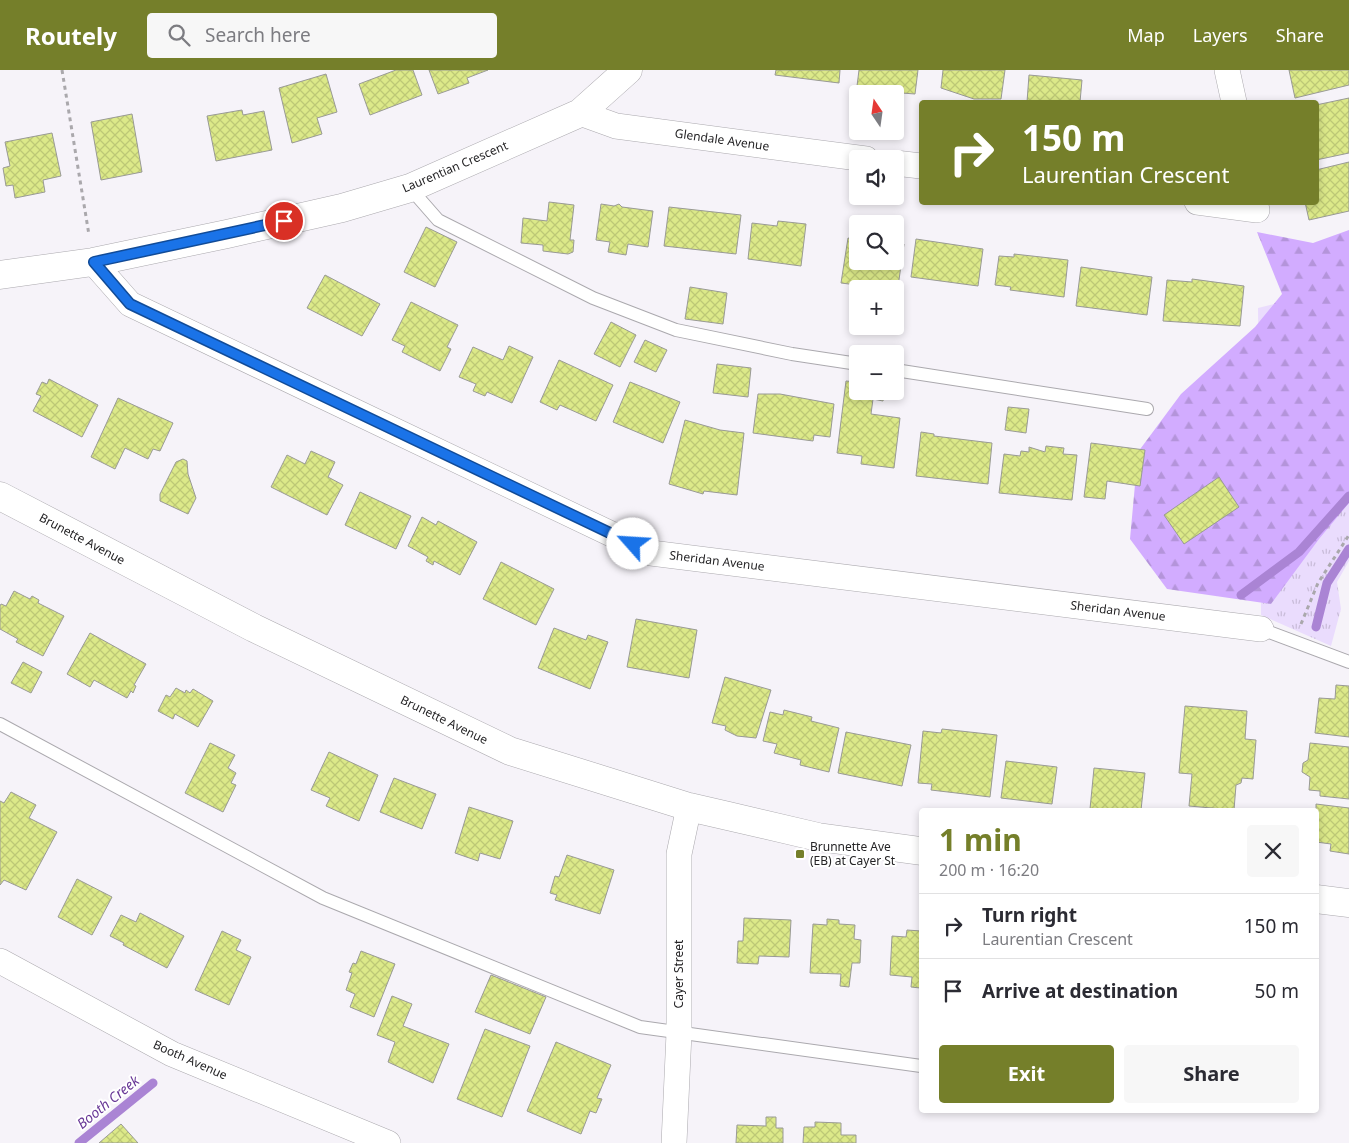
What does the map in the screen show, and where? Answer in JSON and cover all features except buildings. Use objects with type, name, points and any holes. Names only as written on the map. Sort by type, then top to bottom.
[{"type":"main road","name":"Laurentian Crescent","points":[[0,275],[94,262],[342,208],[410,188],[580,112],[628,70]]},
{"type":"main road","name":"Brunette Avenue","points":[[0,496],[254,628],[510,751],[689,807],[818,837],[919,851]]},
{"type":"main road","points":[[1319,899],[1349,902]]},
{"type":"street","points":[[1227,70],[1234,100]]},
{"type":"street","name":"Glendale Avenue","points":[[580,112],[616,126],[849,157]]},
{"type":"street","points":[[904,164],[919,166]]},
{"type":"street","points":[[1241,205],[1256,206]]},
{"type":"street","name":"Sheridan Avenue","points":[[94,262],[130,304],[651,553],[1261,629]]},
{"type":"street","name":"Cayer Street","points":[[674,1143],[679,1034],[679,854],[689,807]]},
{"type":"street","name":"Booth Avenue","points":[[0,961],[172,1054],[388,1143]]},
{"type":"lane","points":[[410,188],[438,220],[592,298],[676,330],[792,354],[849,363]]},
{"type":"lane","points":[[904,371],[1147,408]]},
{"type":"lane","points":[[1261,629],[1349,662]]},
{"type":"lane","points":[[0,724],[323,898],[640,1027],[679,1034],[919,1066]]},
{"type":"path","points":[[62,70],[89,233]]},
{"type":"path","points":[[1291,640],[1298,631],[1318,583],[1349,535]]},
{"type":"green space","points":[[1349,230],[1349,503],[1319,539],[1271,604],[1167,589],[1130,539],[1138,452],[1181,394],[1255,327],[1282,294],[1257,232],[1313,243]]},
{"type":"green space","points":[[1349,265],[1349,561],[1337,582],[1341,609],[1331,646],[1261,615],[1258,308],[1299,298]]},
{"type":"waterway","name":"Booth Creek","points":[[1241,595],[1299,552],[1349,496]]},
{"type":"waterway","points":[[1316,627],[1327,583],[1349,549]]},
{"type":"waterway","name":"Booth Creek","points":[[79,1143],[153,1083]]},
{"type":"place","name":"Brunnette Ave (EB) at Cayer St","points":[[800,854]]},
{"type":"route","points":[[284,221],[94,262],[130,304],[633,544]]}]
